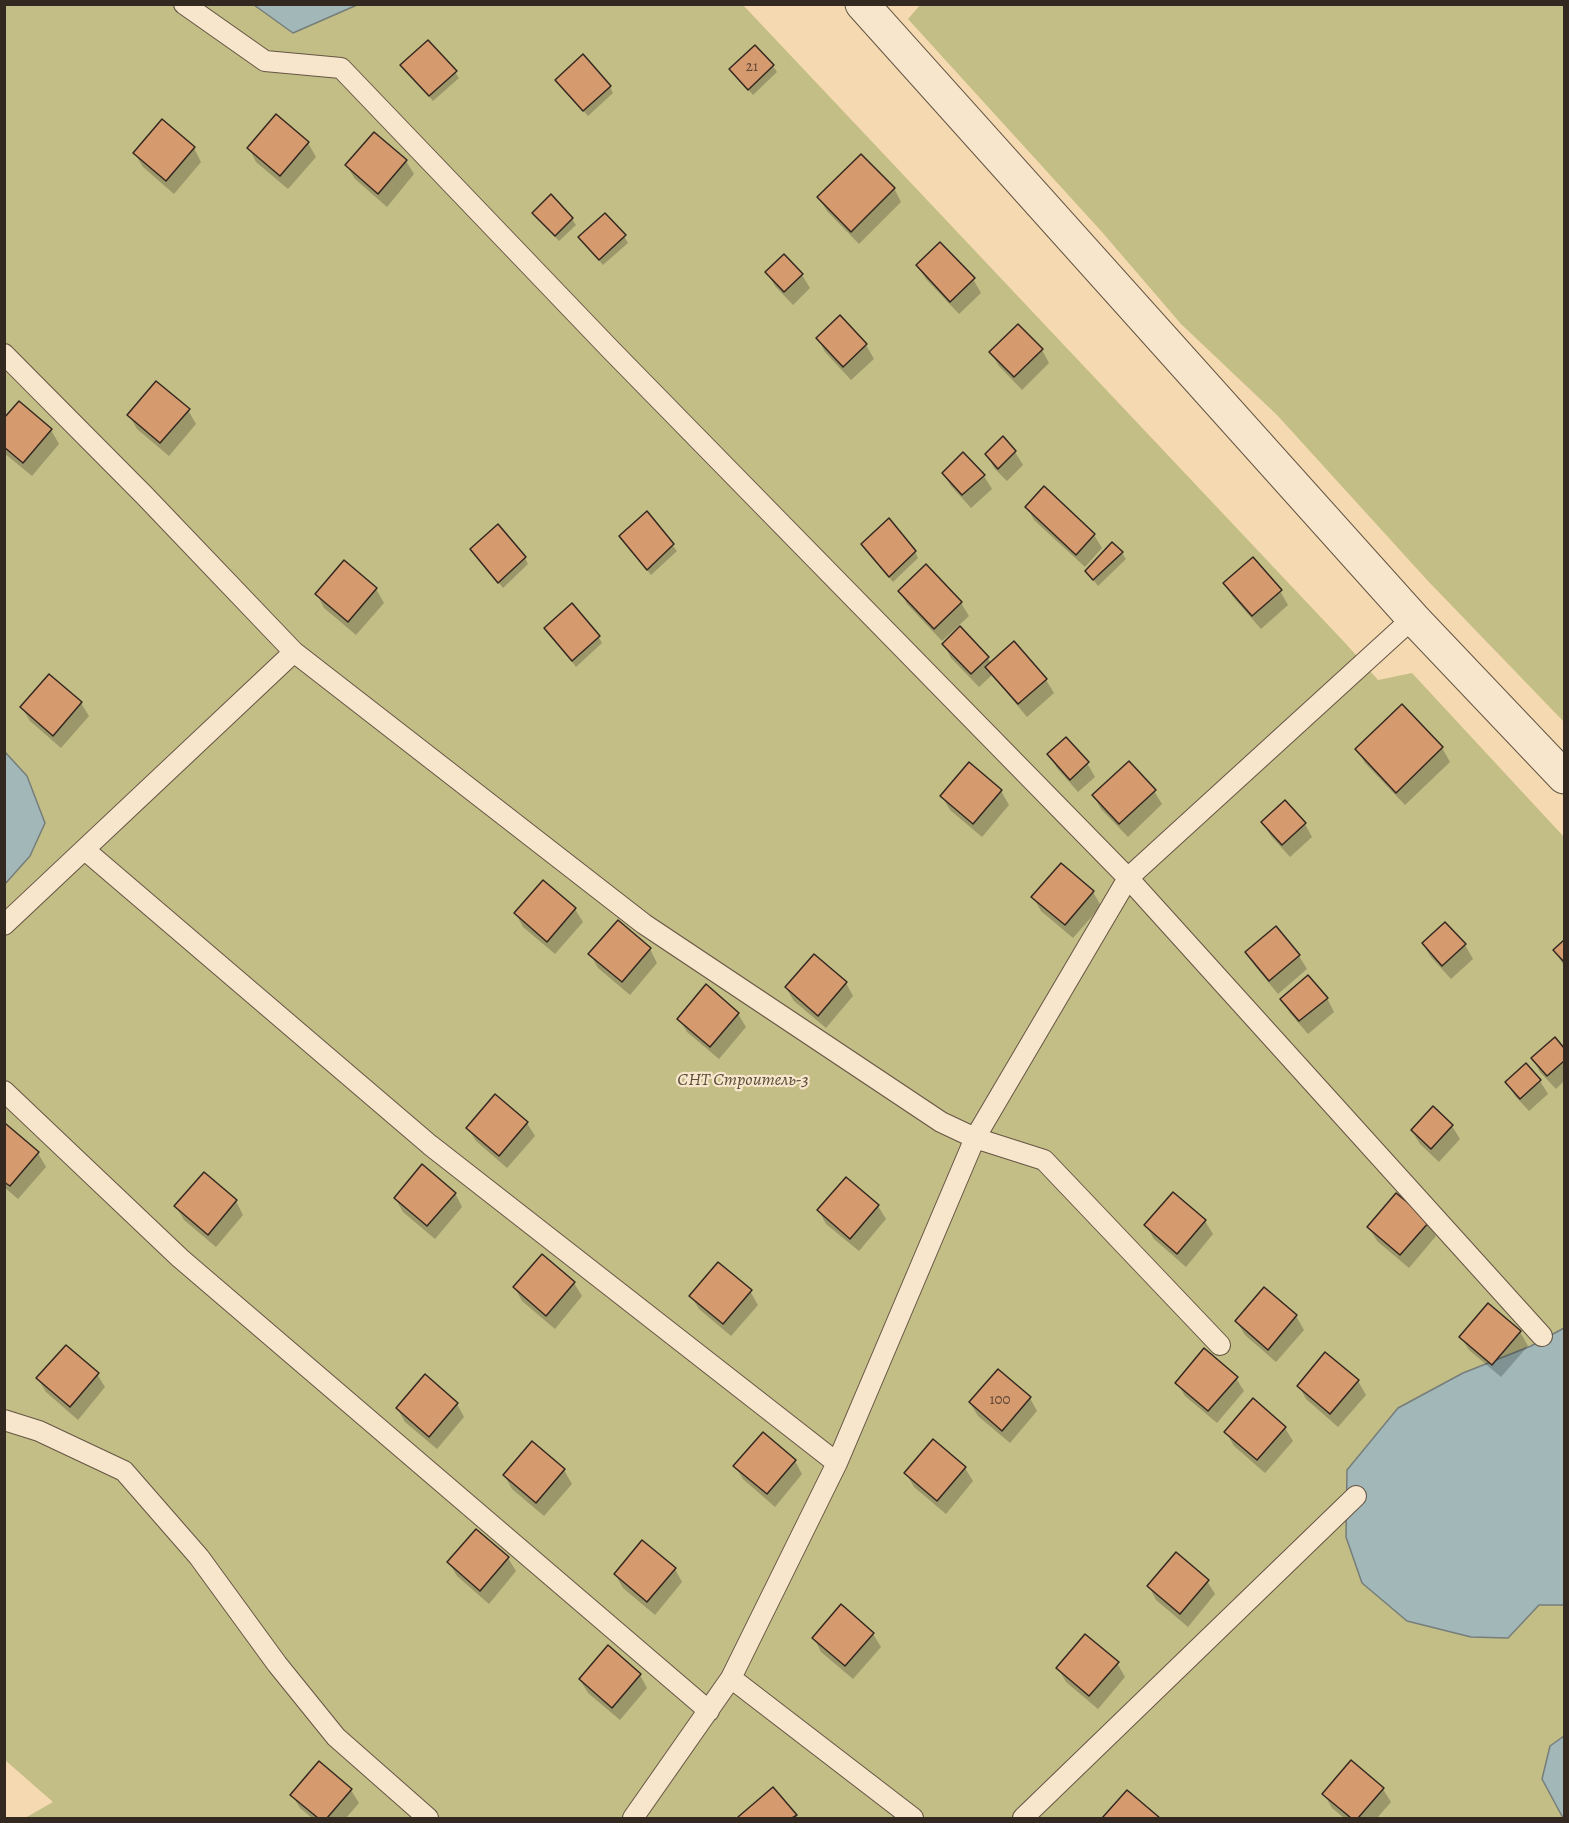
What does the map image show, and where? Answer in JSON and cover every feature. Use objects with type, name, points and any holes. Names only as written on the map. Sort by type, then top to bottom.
[{"type":"street","points":[[878,10],[1413,618],[1564,777]]},
{"type":"lane","points":[[184,4],[265,61],[341,68],[612,351],[1128,878],[1542,1336]]},
{"type":"lane","points":[[4,354],[144,495],[294,652],[644,924],[940,1122],[975,1138],[1044,1160],[1220,1345]]},
{"type":"lane","points":[[633,1818],[731,1678],[837,1463],[975,1138],[1128,878],[1413,618]]},
{"type":"lane","points":[[4,925],[294,652]]},
{"type":"lane","points":[[85,850],[430,1145],[837,1463]]},
{"type":"lane","points":[[4,1091],[189,1266],[709,1711]]},
{"type":"lane","points":[[4,1420],[39,1431],[124,1471],[199,1557],[277,1664],[336,1737],[429,1818]]},
{"type":"lane","points":[[1023,1818],[1356,1496]]},
{"type":"lane","points":[[731,1678],[913,1818]]},
{"type":"green space","points":[[921,4],[1564,5],[1564,722],[1428,581],[1277,415],[1181,324],[1102,232],[908,19]]},
{"type":"green space","name":"СНТ Строитель-3","points":[[5,5],[743,5],[1378,680],[1412,673],[1564,837],[1564,1818],[25,1818],[53,1802],[5,1760]]},
{"type":"shaded area","points":[[254,4],[357,5],[293,33]]},
{"type":"shaded area","points":[[5,752],[27,776],[45,823],[30,856],[5,884]]},
{"type":"shaded area","points":[[1564,1328],[1564,1605],[1539,1605],[1508,1638],[1471,1637],[1407,1621],[1362,1583],[1346,1537],[1347,1470],[1398,1408],[1463,1373],[1531,1346]]},
{"type":"shaded area","points":[[1564,1736],[1563,1818],[1542,1779],[1550,1746]]},
{"type":"building","points":[[428,40],[457,71],[429,96],[400,65]]},
{"type":"building","points":[[755,45],[774,65],[748,90],[729,69]]},
{"type":"building","points":[[583,54],[611,86],[583,111],[555,80]]},
{"type":"building","points":[[276,114],[309,142],[280,176],[247,148]]},
{"type":"building","points":[[162,119],[195,147],[166,181],[133,153]]},
{"type":"building","points":[[374,132],[407,160],[378,194],[345,165]]},
{"type":"building","points":[[861,154],[895,188],[851,232],[817,197]]},
{"type":"building","points":[[551,194],[573,218],[555,236],[532,213]]},
{"type":"building","points":[[605,213],[626,235],[599,260],[578,237]]},
{"type":"building","points":[[940,242],[975,278],[950,302],[916,265]]},
{"type":"building","points":[[784,254],[803,274],[784,292],[765,272]]},
{"type":"building","points":[[840,315],[867,344],[843,367],[816,338]]},
{"type":"building","points":[[1018,324],[1043,349],[1014,377],[989,352]]},
{"type":"building","points":[[156,381],[190,409],[160,443],[127,415]]},
{"type":"building","points":[[19,401],[52,429],[23,463],[4,447],[4,418]]},
{"type":"building","points":[[1003,436],[1016,451],[998,469],[985,454]]},
{"type":"building","points":[[963,452],[985,475],[962,495],[942,473]]},
{"type":"building","points":[[1044,486],[1095,534],[1076,555],[1025,507]]},
{"type":"building","points":[[647,511],[674,544],[647,570],[619,536]]},
{"type":"building","points":[[889,518],[916,551],[889,577],[861,544]]},
{"type":"building","points":[[498,524],[526,557],[498,583],[470,549]]},
{"type":"building","points":[[1112,542],[1123,552],[1093,580],[1085,571]]},
{"type":"building","points":[[1253,557],[1282,590],[1252,616],[1223,583]]},
{"type":"building","points":[[344,560],[377,588],[348,622],[315,594]]},
{"type":"building","points":[[926,564],[962,602],[934,629],[898,591]]},
{"type":"building","points":[[572,603],[600,636],[572,661],[544,628]]},
{"type":"building","points":[[960,626],[989,657],[971,674],[942,644]]},
{"type":"building","points":[[1014,641],[1047,679],[1018,704],[985,667]]},
{"type":"building","points":[[49,674],[82,702],[53,736],[20,707]]},
{"type":"building","points":[[1402,704],[1443,747],[1396,793],[1355,749]]},
{"type":"building","points":[[1066,737],[1089,762],[1070,780],[1047,754]]},
{"type":"building","points":[[1129,761],[1156,790],[1119,824],[1092,795]]},
{"type":"building","points":[[969,762],[1002,790],[973,824],[940,796]]},
{"type":"building","points":[[1285,800],[1306,823],[1282,845],[1261,822]]},
{"type":"building","points":[[1061,863],[1094,891],[1065,925],[1031,897]]},
{"type":"building","points":[[543,880],[576,908],[547,942],[514,913]]},
{"type":"building","points":[[618,920],[651,948],[622,982],[588,954]]},
{"type":"building","points":[[1445,922],[1466,944],[1442,966],[1422,943]]},
{"type":"building","points":[[1276,926],[1300,955],[1269,981],[1245,952]]},
{"type":"building","points":[[1564,940],[1564,962],[1553,950]]},
{"type":"building","points":[[814,954],[847,982],[818,1016],[785,987]]},
{"type":"building","points":[[1308,975],[1328,998],[1299,1021],[1280,999]]},
{"type":"building","points":[[706,984],[739,1013],[710,1047],[677,1019]]},
{"type":"building","points":[[1555,1037],[1564,1048],[1564,1061],[1547,1076],[1531,1058]]},
{"type":"building","points":[[1526,1063],[1541,1080],[1520,1099],[1505,1082]]},
{"type":"building","points":[[495,1094],[528,1122],[499,1156],[466,1128]]},
{"type":"building","points":[[1433,1106],[1453,1125],[1431,1149],[1411,1130]]},
{"type":"building","points":[[6,1124],[39,1152],[10,1186],[4,1182],[4,1126]]},
{"type":"building","points":[[422,1164],[456,1193],[427,1226],[394,1198]]},
{"type":"building","points":[[204,1172],[237,1200],[208,1235],[174,1206]]},
{"type":"building","points":[[846,1177],[879,1205],[850,1239],[817,1210]]},
{"type":"building","points":[[1173,1192],[1206,1220],[1177,1254],[1144,1225]]},
{"type":"building","points":[[1396,1193],[1430,1221],[1400,1255],[1367,1227]]},
{"type":"building","points":[[542,1254],[575,1282],[546,1316],[513,1287]]},
{"type":"building","points":[[718,1262],[752,1290],[723,1324],[689,1296]]},
{"type":"building","points":[[1264,1287],[1297,1315],[1268,1350],[1235,1321]]},
{"type":"building","points":[[1488,1303],[1521,1331],[1492,1365],[1459,1337]]},
{"type":"building","points":[[66,1345],[99,1373],[70,1407],[36,1378]]},
{"type":"building","points":[[1204,1348],[1238,1377],[1208,1411],[1175,1383]]},
{"type":"building","points":[[1325,1352],[1359,1380],[1330,1414],[1297,1386]]},
{"type":"building","points":[[998,1369],[1031,1397],[1002,1431],[969,1402]]},
{"type":"building","points":[[425,1374],[458,1403],[429,1437],[396,1408]]},
{"type":"building","points":[[1253,1398],[1286,1427],[1257,1460],[1224,1432]]},
{"type":"building","points":[[763,1432],[796,1460],[767,1494],[733,1466]]},
{"type":"building","points":[[933,1439],[966,1467],[937,1501],[904,1473]]},
{"type":"building","points":[[532,1441],[565,1469],[536,1503],[503,1475]]},
{"type":"building","points":[[476,1529],[509,1557],[480,1591],[447,1562]]},
{"type":"building","points":[[642,1540],[676,1568],[647,1602],[614,1574]]},
{"type":"building","points":[[1176,1552],[1209,1580],[1180,1614],[1147,1586]]},
{"type":"building","points":[[841,1604],[874,1633],[845,1666],[812,1638]]},
{"type":"building","points":[[1085,1634],[1119,1662],[1089,1696],[1056,1668]]},
{"type":"building","points":[[608,1645],[641,1674],[612,1708],[579,1679]]},
{"type":"building","points":[[1351,1760],[1384,1788],[1358,1818],[1351,1818],[1322,1794]]},
{"type":"building","points":[[319,1761],[352,1789],[327,1818],[318,1818],[290,1795]]},
{"type":"building","points":[[773,1787],[797,1815],[792,1818],[738,1817]]},
{"type":"building","points":[[1127,1790],[1160,1818],[1102,1818]]}]
